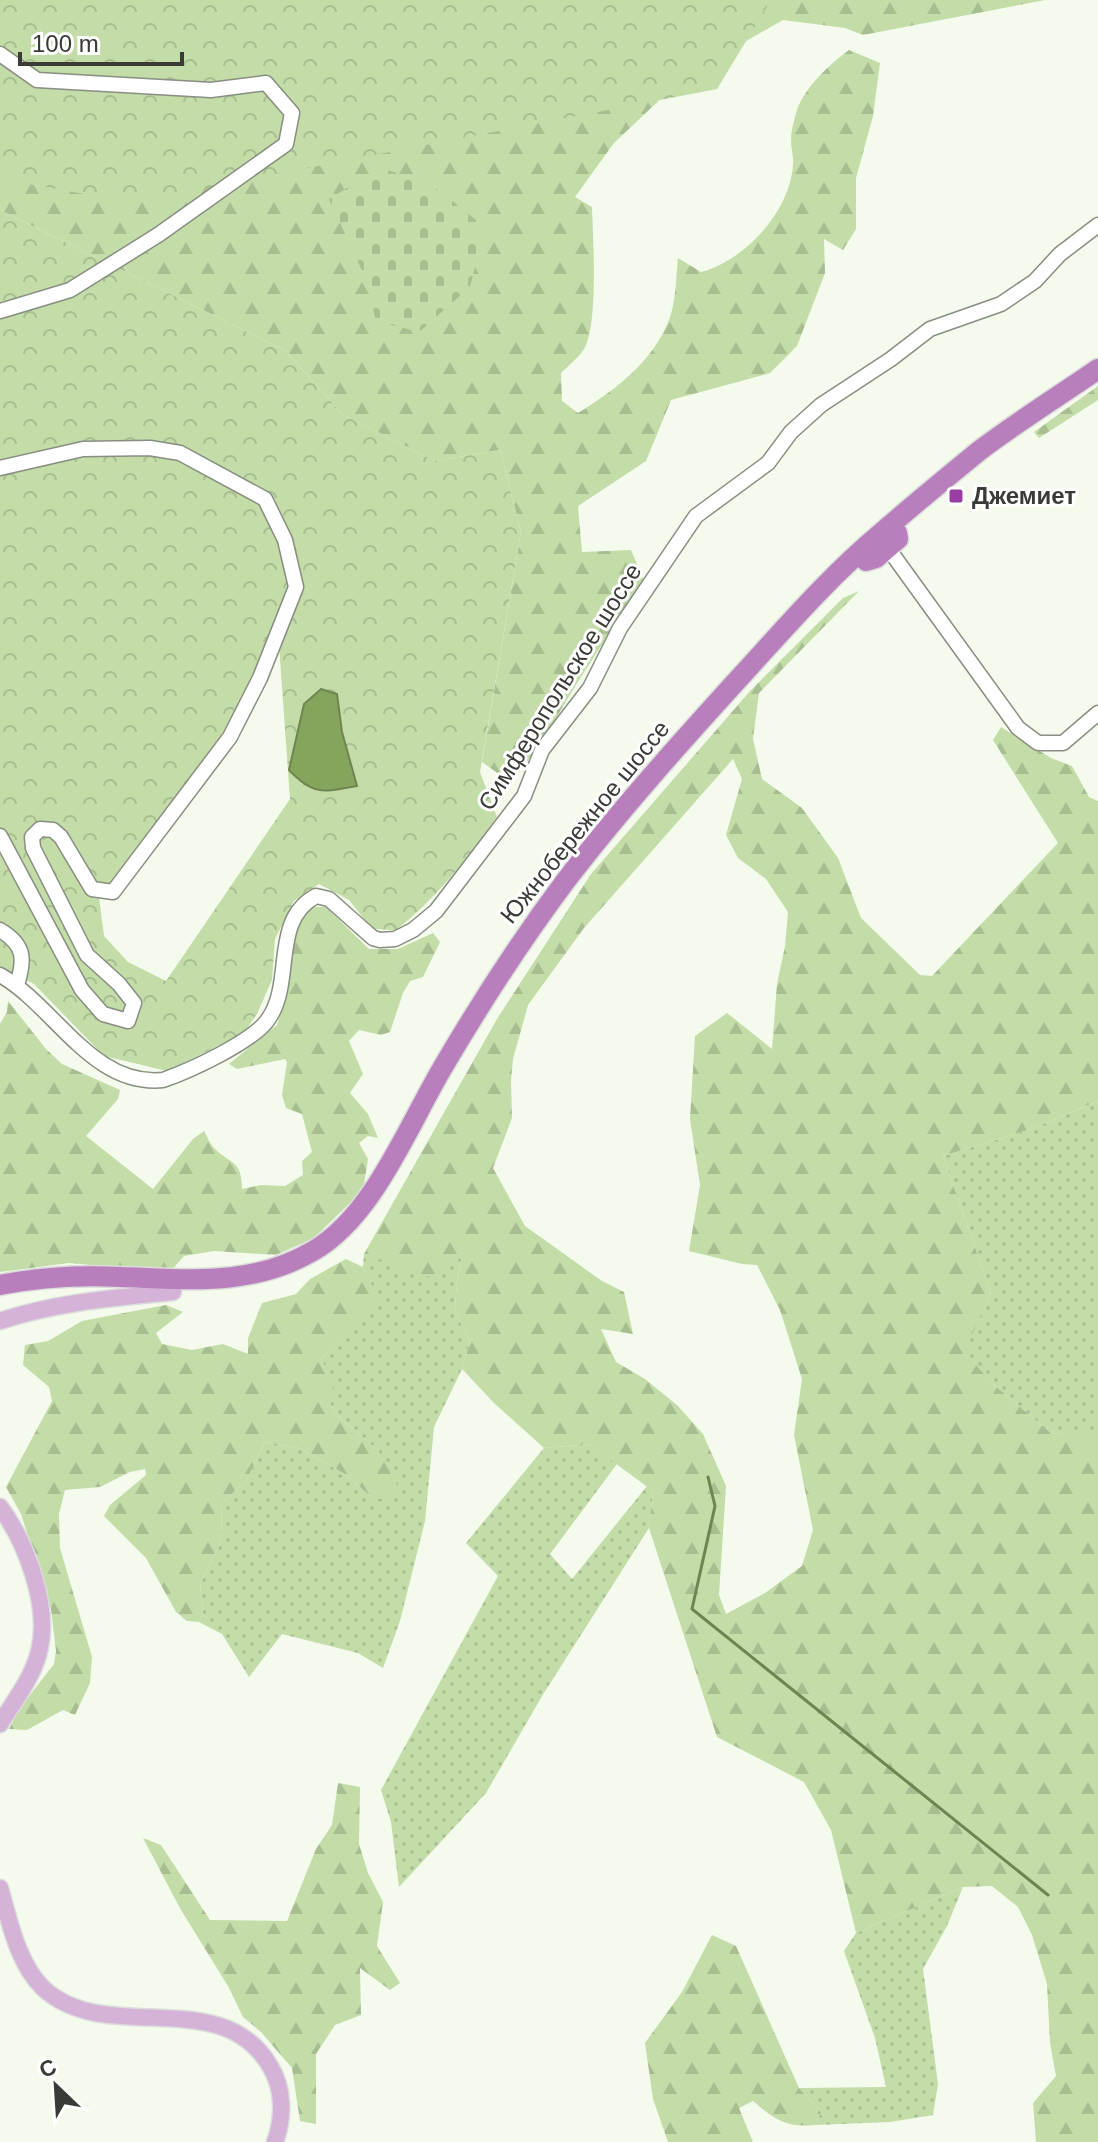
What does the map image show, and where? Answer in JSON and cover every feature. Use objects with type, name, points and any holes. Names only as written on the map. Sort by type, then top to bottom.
[{"type":"highway","name":"Южнобережное шоссе","points":[[0,1294],[66,1287],[173,1292],[232,1289],[262,1283],[319,1260],[351,1235],[380,1197],[472,1036],[582,875],[677,761],[788,637],[909,510],[981,450],[1098,369]]},
{"type":"highway","name":"Южнобережное шоссе","points":[[0,1285],[65,1277],[203,1281],[235,1278],[261,1273],[298,1259],[329,1242],[345,1228],[371,1193],[442,1068],[517,948],[565,882],[703,718],[791,621],[860,560],[888,541],[987,457],[1098,379]]},
{"type":"highway","points":[[888,541],[909,517],[909,510]]},
{"type":"main road","points":[[0,1321],[30,1311],[87,1300],[173,1292]]},
{"type":"main road","points":[[0,1507],[33,1575],[42,1605],[40,1649],[30,1673],[0,1724]]},
{"type":"main road","points":[[0,1888],[14,1937],[28,1965],[43,1988],[65,2002],[91,2013],[221,2024],[263,2053],[277,2077],[281,2100],[281,2126],[275,2142]]},
{"type":"street","points":[[0,54],[37,80],[211,90],[266,83],[292,113],[286,144],[158,235],[70,290],[0,311]]},
{"type":"street","name":"Симферопольское шоссе","points":[[0,975],[17,985],[71,1037],[113,1071],[150,1082],[163,1080],[249,1038],[268,1022],[276,1006],[288,933],[295,915],[305,902],[316,896],[329,899],[373,938],[380,940],[395,939],[413,930],[436,911],[524,796],[542,750],[590,688],[620,628],[696,516],[768,463],[791,432],[821,405],[930,329],[1001,304],[1035,281],[1060,254],[1098,225]]},
{"type":"street","points":[[0,468],[83,449],[150,448],[180,453],[265,499],[285,540],[296,587],[260,678],[230,737],[113,892],[92,889],[61,837],[53,830],[40,829],[32,837],[33,848],[87,955],[119,984],[134,1003],[128,1021],[103,1014],[82,990],[0,836]]},
{"type":"street","points":[[888,541],[1018,728],[1038,743],[1063,743],[1098,713]]},
{"type":"street","points":[[0,930],[14,938],[24,961],[17,985]]},
{"type":"green space","points":[[0,0],[1045,0],[863,35],[845,28],[783,20],[685,76],[614,143],[575,197],[592,207],[594,257],[590,332],[582,352],[561,373],[562,401],[578,413],[619,385],[653,349],[671,313],[678,258],[701,272],[717,266],[748,246],[774,217],[790,183],[793,162],[791,137],[796,114],[812,85],[849,50],[880,63],[873,116],[856,178],[856,229],[843,250],[824,239],[825,273],[797,346],[770,373],[671,400],[646,461],[578,506],[582,552],[631,550],[644,581],[538,747],[510,782],[482,762],[521,532],[500,450],[435,461],[342,414],[286,351],[0,210]]},
{"type":"green space","points":[[0,0],[771,0],[717,89],[130,202],[0,179]]},
{"type":"green space","points":[[380,168],[428,182],[485,227],[470,287],[419,332],[376,321],[365,277],[329,199]]},
{"type":"green space","points":[[0,210],[286,351],[342,414],[435,461],[500,450],[521,532],[480,772],[497,817],[451,877],[411,918],[396,930],[372,929],[349,900],[319,884],[294,901],[275,939],[272,980],[257,1014],[244,1033],[167,1071],[104,1056],[34,984],[0,967]],"holes":[[[279,645],[290,799],[166,981],[128,962],[104,936],[99,897],[241,710]]]},
{"type":"green space","points":[[1098,386],[1098,400],[1039,438],[1034,432]]},
{"type":"green space","points":[[859,591],[759,693],[753,739],[762,779],[802,808],[838,858],[861,918],[920,975],[932,976],[1058,843],[993,740],[1001,727],[1051,758],[1072,766],[1089,797],[1098,801],[1098,1101],[1034,1128],[943,1156],[991,1293],[964,1352],[993,1384],[1051,1433],[1098,1435],[1098,2142],[1036,2142],[1033,2103],[1056,2076],[1050,2043],[1047,1984],[1032,1935],[1018,1907],[992,1886],[963,1887],[856,1933],[831,1830],[804,1782],[717,1737],[649,1528],[653,1491],[589,1444],[544,1448],[462,1369],[470,1342],[455,1312],[462,1257],[439,1274],[428,1277],[364,1254],[497,1019],[591,874],[751,690],[843,598]],"holes":[[[733,759],[742,779],[726,835],[738,858],[766,879],[788,912],[785,946],[777,984],[772,1049],[727,1013],[695,1036],[690,1119],[700,1185],[689,1251],[757,1265],[780,1310],[802,1379],[794,1435],[813,1530],[802,1566],[765,1593],[726,1614],[719,1595],[726,1486],[703,1434],[678,1406],[645,1379],[616,1362],[601,1329],[633,1334],[624,1292],[602,1281],[525,1226],[493,1168],[512,1118],[513,1059],[528,1005],[584,928]]]},
{"type":"green space","points":[[310,907],[326,907],[369,949],[398,949],[433,933],[440,942],[423,977],[410,981],[403,993],[390,1032],[381,1035],[359,1030],[349,1041],[363,1074],[350,1093],[368,1114],[378,1138],[368,1136],[359,1143],[368,1159],[363,1190],[314,1238],[276,1255],[214,1251],[184,1256],[170,1272],[69,1263],[0,1272],[0,1024],[7,1012],[8,1001],[62,1064],[120,1090],[118,1099],[86,1136],[153,1189],[193,1139],[204,1131],[214,1148],[238,1168],[242,1189],[261,1185],[285,1186],[303,1175],[302,1161],[312,1152],[302,1114],[286,1108],[282,1095],[287,1062],[285,1059],[237,1069],[229,1064],[277,1025],[286,995],[293,931]]},
{"type":"green space","points":[[1098,1101],[1098,1435],[1051,1433],[993,1384],[963,1352],[991,1293],[943,1156],[1034,1128]]},
{"type":"green space","points":[[364,1254],[393,1264],[462,1256],[455,1312],[470,1342],[462,1369],[434,1427],[425,1521],[400,1621],[383,1668],[358,1653],[282,1634],[249,1677],[222,1634],[199,1622],[203,1613],[200,1583],[221,1542],[222,1503],[246,1481],[265,1442],[299,1448],[343,1473],[373,1498],[379,1451],[339,1417],[329,1402],[321,1359],[380,1303],[363,1267]]},
{"type":"green space","points":[[346,1259],[363,1267],[381,1303],[321,1359],[335,1381],[329,1402],[339,1417],[379,1451],[397,1485],[395,1492],[380,1499],[373,1498],[343,1473],[299,1448],[265,1442],[246,1481],[222,1503],[221,1542],[200,1583],[203,1613],[199,1622],[187,1621],[176,1612],[146,1558],[104,1516],[110,1505],[146,1475],[145,1469],[130,1472],[100,1487],[65,1490],[59,1514],[60,1548],[92,1657],[90,1683],[75,1715],[63,1710],[27,1730],[9,1729],[19,1709],[54,1664],[56,1651],[51,1609],[21,1514],[6,1487],[52,1401],[49,1387],[23,1365],[25,1345],[48,1341],[82,1321],[166,1305],[183,1312],[156,1333],[162,1344],[192,1350],[223,1344],[248,1354],[248,1338],[262,1303],[296,1294],[310,1279]]},
{"type":"green space","points":[[589,1444],[617,1464],[550,1554],[572,1579],[647,1486],[653,1491],[649,1528],[542,1696],[486,1793],[399,1887],[391,1822],[381,1790],[498,1576],[466,1543],[544,1448]]},
{"type":"green space","points":[[338,1783],[360,1787],[359,1844],[368,1873],[383,1902],[377,1946],[400,1983],[390,1990],[360,1968],[361,2015],[335,2025],[316,2054],[316,2124],[300,2121],[292,2068],[261,2032],[243,2017],[143,1838],[161,1845],[210,1920],[287,1921],[316,1849],[332,1825]]},
{"type":"green space","points":[[963,1887],[947,1926],[923,1969],[938,2084],[933,2115],[890,2122],[815,2125],[821,2112],[799,2088],[886,2087],[875,2038],[844,1951],[856,1933]]},
{"type":"green space","points":[[712,1935],[736,1946],[799,2088],[821,2112],[815,2125],[781,2121],[753,2101],[739,2108],[753,2142],[668,2142],[653,2099],[645,2043],[682,1992]]},
{"type":"shaded area","points":[[321,689],[337,694],[342,732],[357,786],[320,790],[305,784],[289,770],[304,704]]},
{"type":"waterway","points":[[708,1477],[715,1506],[692,1609],[1048,1895]]},
{"type":"place","name":"Джемиет","points":[[956,496]]}]
